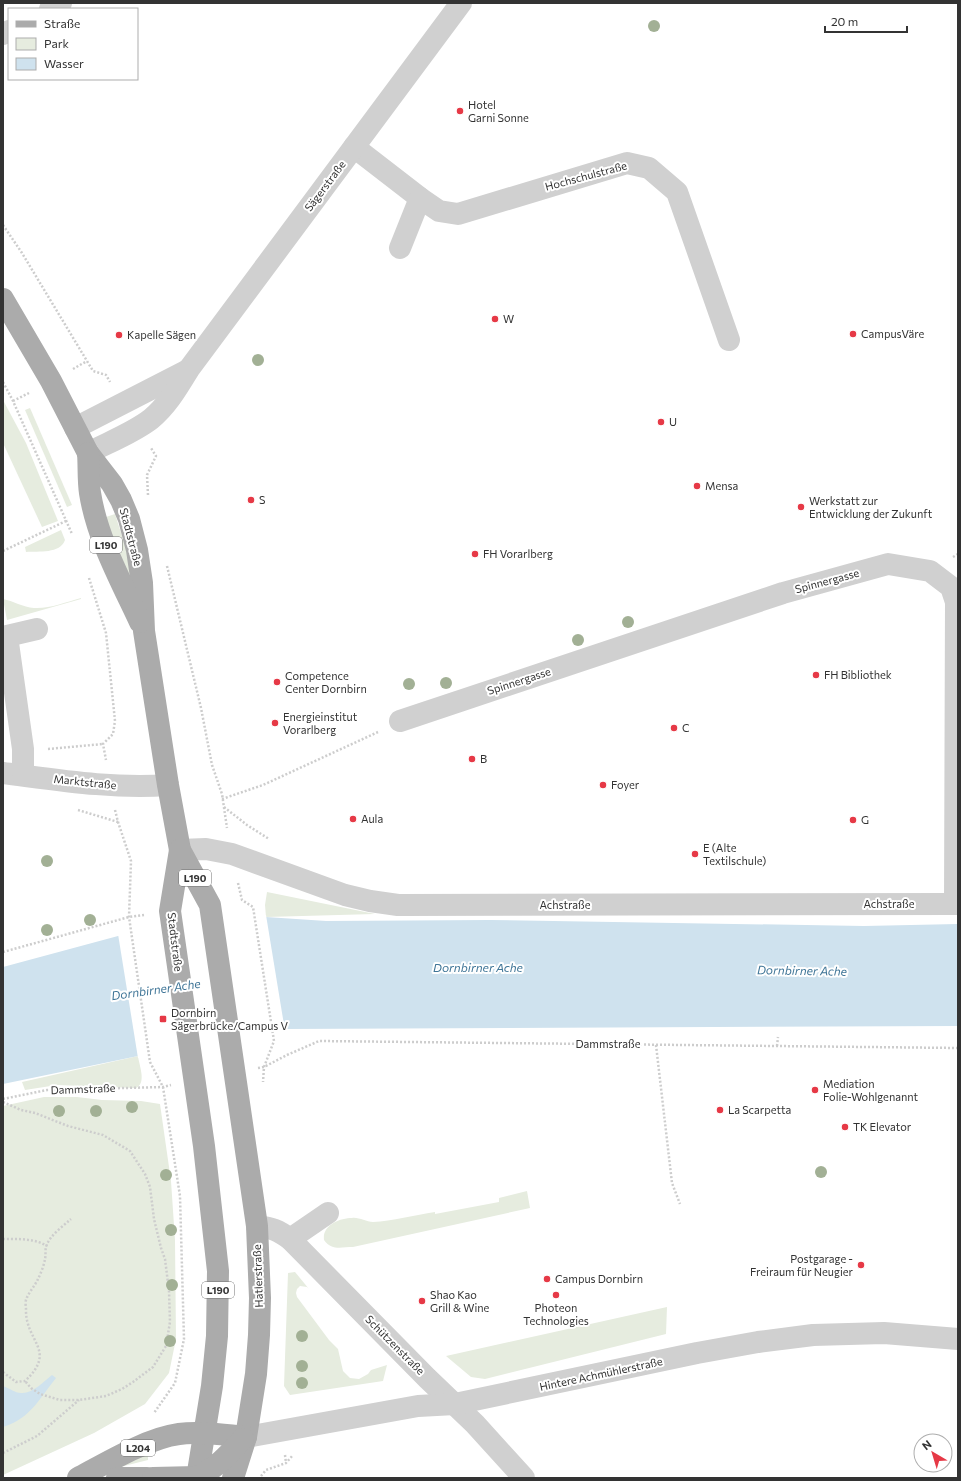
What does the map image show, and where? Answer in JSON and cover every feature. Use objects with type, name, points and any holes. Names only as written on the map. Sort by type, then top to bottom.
[{"type":"main road","name":"Stadtstraße","points":[[3,299],[51,381],[88,453],[112,484],[129,519],[137,550],[142,583],[144,631],[168,785],[180,850],[210,905],[234,1073]]},
{"type":"main road","name":"Stadtstraße","points":[[88,453],[90,493],[101,531],[144,631]]},
{"type":"main road","name":"Stadtstraße","points":[[180,850],[170,911],[204,1146],[218,1271],[216,1343],[212,1386],[203,1434]]},
{"type":"main road","name":"Hatlerstraße","points":[[233,1478],[246,1437],[256,1374],[260,1298],[257,1226],[234,1073]]},
{"type":"main road","name":"L204","points":[[78,1478],[105,1463],[156,1440],[179,1434],[246,1437]]},
{"type":"main road","name":"L190","points":[[197,1478],[203,1434]]},
{"type":"main road","points":[[153,1478],[197,1478],[210,1470],[246,1437]]},
{"type":"main road","points":[[116,1478],[147,1478]]},
{"type":"street","points":[[52,8],[61,3]]},
{"type":"street","name":"Sägerstraße","points":[[88,453],[138,428],[152,418],[163,407],[461,3]]},
{"type":"street","name":"Hochschulstraße","points":[[354,147],[439,211],[458,214],[628,163],[649,168],[677,192],[729,340]]},
{"type":"street","points":[[400,248],[420,198]]},
{"type":"street","name":"Sägerstraße","points":[[75,428],[189,370]]},
{"type":"street","name":"Spinnergasse","points":[[400,721],[783,593],[888,564],[930,570],[951,587],[956,602],[956,904]]},
{"type":"street","points":[[13,774],[23,749],[7,636],[37,629]]},
{"type":"street","name":"Marktstraße","points":[[13,774],[110,786],[142,787],[168,785]]},
{"type":"street","name":"Achstraße","points":[[180,850],[206,849],[232,854],[345,895],[370,901],[398,905],[956,904]]},
{"type":"street","points":[[290,1239],[328,1213]]},
{"type":"street","name":"Schützenstraße","points":[[257,1226],[278,1230],[290,1239],[475,1424],[524,1478]]},
{"type":"street","name":"Hintere Achmühlerstraße","points":[[246,1437],[418,1406],[455,1404],[758,1342],[806,1336],[884,1333],[958,1339]]},
{"type":"path","points":[[3,225],[22,253],[93,371],[106,375]]},
{"type":"path","points":[[3,382],[67,520],[75,541]]},
{"type":"path","points":[[149,499],[147,492],[147,475],[156,456]]},
{"type":"path","points":[[3,551],[67,520]]},
{"type":"path","points":[[166,564],[201,708],[212,765],[222,799],[232,854]]},
{"type":"path","points":[[23,749],[60,749],[103,744],[113,734],[115,721],[106,633],[89,576]]},
{"type":"path","points":[[222,799],[263,784],[400,721]]},
{"type":"path","points":[[103,744],[118,822],[131,861],[130,927],[150,1062],[163,1087],[180,1196],[184,1339],[175,1382],[155,1412]]},
{"type":"path","name":"Dammstraße","points":[[232,854],[242,900],[253,907],[274,1041],[264,1067],[319,1041],[958,1048]]},
{"type":"path","points":[[3,952],[129,918]]},
{"type":"path","points":[[777,1046],[778,1037]]},
{"type":"path","points":[[656,1045],[672,1183],[680,1204]]},
{"type":"path","name":"Dammstraße","points":[[3,1099],[47,1090],[163,1087]]},
{"type":"path","points":[[3,1102],[21,1110],[35,1113],[68,1126],[103,1135],[130,1151],[145,1174],[150,1187],[154,1219],[165,1259],[169,1291],[170,1322],[166,1346],[153,1367],[122,1389],[106,1396],[79,1400],[60,1400],[44,1396],[31,1388],[25,1381]]},
{"type":"path","points":[[3,1372],[16,1382],[25,1381],[36,1369],[40,1352],[38,1344],[28,1326],[26,1300],[38,1279],[45,1260],[46,1246],[54,1235],[70,1220]]},
{"type":"path","points":[[3,1239],[30,1240],[41,1242],[46,1246]]},
{"type":"path","points":[[3,1453],[37,1436],[79,1400]]},
{"type":"path","points":[[260,1478],[266,1470],[286,1463]]},
{"type":"green space","points":[[3,400],[26,443],[58,521],[42,527],[3,443]]},
{"type":"green space","points":[[30,408],[72,505],[67,507],[25,410]]},
{"type":"green space","points":[[115,514],[137,583],[122,569],[106,517]]},
{"type":"green space","points":[[61,530],[65,540],[59,548],[48,551],[26,552],[25,547]]},
{"type":"green space","points":[[81,598],[7,620],[3,599],[34,608],[40,608]]},
{"type":"green space","points":[[267,892],[375,914],[266,917],[265,905]]},
{"type":"green space","points":[[138,1056],[142,1078],[139,1086],[136,1088],[57,1085],[25,1090],[22,1082]]},
{"type":"green space","points":[[44,1097],[77,1097],[102,1100],[141,1101],[160,1104],[171,1181],[175,1240],[176,1339],[169,1373],[145,1404],[94,1433],[3,1475],[3,1106]]},
{"type":"green space","points":[[527,1191],[530,1208],[353,1247],[334,1247],[330,1246],[324,1240],[324,1235],[329,1226],[342,1219],[355,1218],[373,1222],[435,1212],[435,1214],[499,1202],[499,1198]]},
{"type":"green space","points":[[295,1272],[309,1289],[307,1287],[300,1286],[297,1289],[297,1297],[329,1340],[338,1349],[343,1371],[350,1378],[359,1379],[368,1374],[371,1370],[387,1365],[383,1381],[290,1395],[284,1386],[288,1273]]},
{"type":"green space","points":[[667,1307],[666,1334],[485,1379],[471,1377],[446,1356]]},
{"type":"green space","points":[[148,1447],[148,1460],[120,1467]]},
{"type":"water","name":"Dornbirner Ache","points":[[266,917],[326,921],[490,920],[864,926],[958,924],[958,1026],[285,1029],[138,1056],[3,1084],[3,967],[118,936]]},
{"type":"water","points":[[52,1375],[56,1378],[34,1407],[21,1418],[3,1427],[3,1386],[16,1392],[25,1393],[42,1384]]},
{"type":"pier","points":[[266,915],[285,1031],[138,1058],[118,934]]},
{"type":"place","name":"Hotel Garni Sonne","points":[[460,111]]},
{"type":"place","name":"W","points":[[495,319]]},
{"type":"place","name":"CampusVäre","points":[[853,334]]},
{"type":"place","name":"Kapelle Sägen","points":[[119,335]]},
{"type":"place","name":"U","points":[[661,422]]},
{"type":"place","name":"Mensa","points":[[697,486]]},
{"type":"place","name":"S","points":[[251,500]]},
{"type":"place","name":"Werkstatt zur Entwicklung der Zukunft","points":[[801,507]]},
{"type":"place","name":"FH Vorarlberg","points":[[475,554]]},
{"type":"place","name":"FH Bibliothek","points":[[816,675]]},
{"type":"place","name":"Competence Center Dornbirn","points":[[277,682]]},
{"type":"place","name":"Energieinstitut Vorarlberg","points":[[275,723]]},
{"type":"place","name":"C","points":[[674,728]]},
{"type":"place","name":"B","points":[[472,759]]},
{"type":"place","name":"Foyer","points":[[603,785]]},
{"type":"place","name":"Aula","points":[[353,819]]},
{"type":"place","name":"G","points":[[853,820]]},
{"type":"place","name":"E (Alte Textilschule)","points":[[695,854]]},
{"type":"place","name":"Dornbirn Sägerbrücke/Campus V","points":[[163,1019]]},
{"type":"place","name":"Mediation Folie-Wohlgenannt","points":[[815,1090]]},
{"type":"place","name":"La Scarpetta","points":[[720,1110]]},
{"type":"place","name":"TK Elevator","points":[[845,1127]]},
{"type":"place","name":"Postgarage - Freiraum für Neugier","points":[[861,1265]]},
{"type":"place","name":"Campus Dornbirn","points":[[547,1279]]},
{"type":"place","name":"Photeon Technologies","points":[[556,1295]]},
{"type":"place","name":"Shao Kao Grill & Wine","points":[[422,1301]]}]
